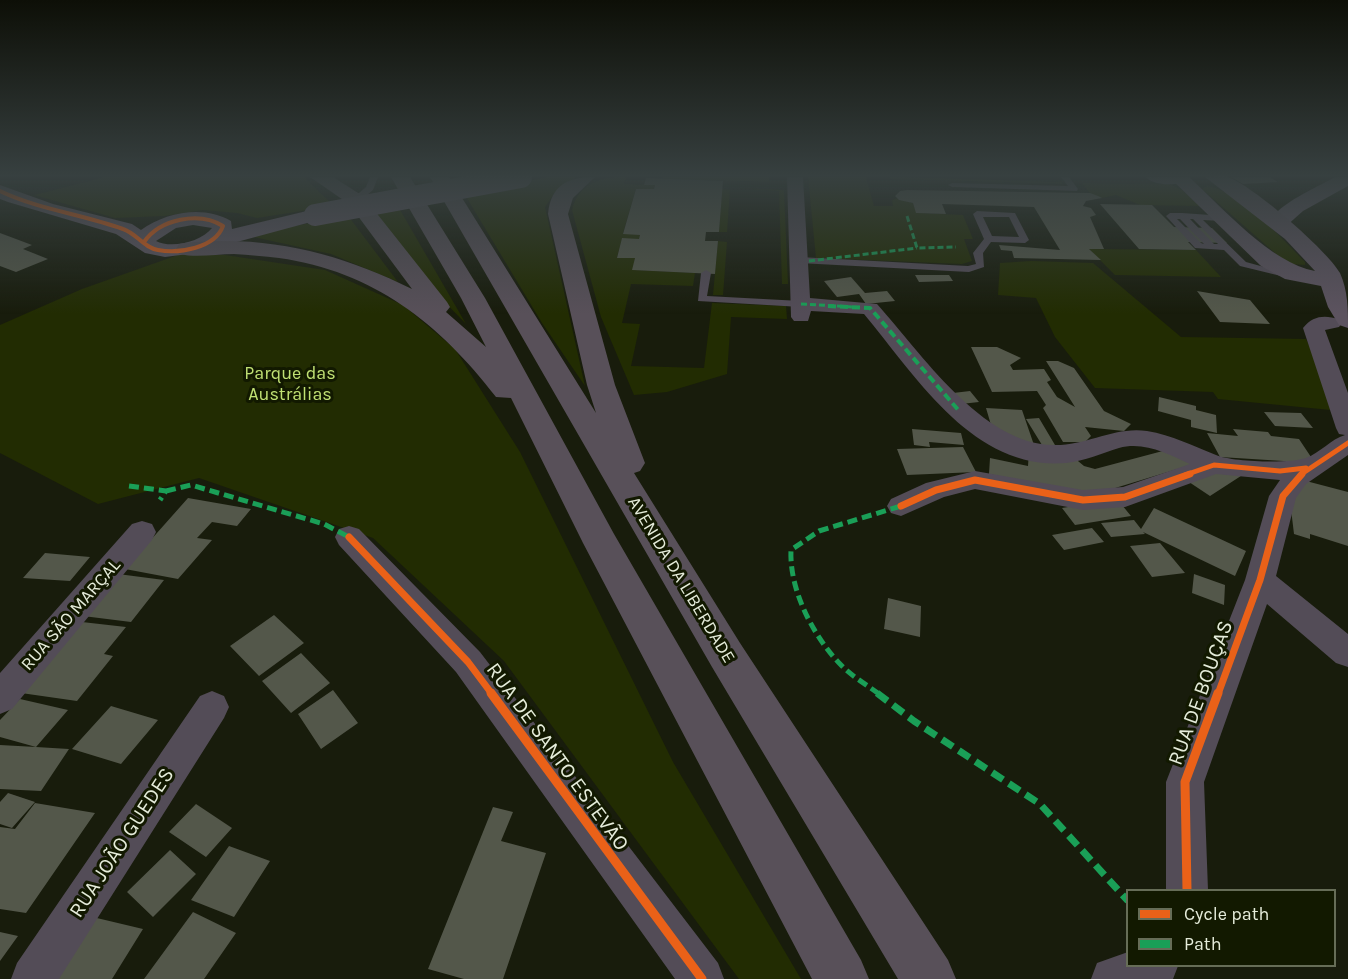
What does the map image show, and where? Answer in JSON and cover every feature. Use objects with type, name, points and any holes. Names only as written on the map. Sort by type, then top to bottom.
[{"type":"highway","points":[[374,223],[506,392],[584,510]]},
{"type":"highway","points":[[428,223],[473,298],[584,510],[842,979]]},
{"type":"highway","name":"AVENIDA DA LIBERDADE","points":[[466,223],[726,655],[929,979]]},
{"type":"highway","points":[[560,223],[601,384],[628,463],[688,574],[726,655]]},
{"type":"highway","points":[[203,236],[246,247],[313,256],[390,286],[438,317],[466,342]]},
{"type":"main road","points":[[1227,223],[1343,326]]},
{"type":"main road","points":[[1278,223],[1339,281]]},
{"type":"main road","points":[[1275,267],[1293,274],[1339,281]]},
{"type":"main road","points":[[1339,281],[1333,294],[1343,326]]},
{"type":"street","points":[[99,223],[126,230],[155,250],[203,236],[274,223]]},
{"type":"street","points":[[99,223],[106,223]]},
{"type":"street","points":[[144,242],[152,231],[176,223]]},
{"type":"street","points":[[190,223],[203,236]]},
{"type":"street","points":[[797,223],[801,310],[870,308],[974,426],[1025,450],[1067,454],[1120,438],[1138,438],[1179,449],[1214,465],[1280,471],[1312,466],[1348,443]]},
{"type":"street","points":[[1343,326],[1322,322],[1314,328],[1348,428]]},
{"type":"street","points":[[901,506],[936,490],[975,480],[1083,500],[1125,496],[1214,465]]},
{"type":"street","name":"RUA DE BOUÇAS","points":[[1187,889],[1185,782],[1260,580],[1283,496],[1297,477],[1312,466]]},
{"type":"street","name":"RUA SÃO MARÇAL","points":[[0,698],[142,532]]},
{"type":"street","name":"RUA DE SANTO ESTEVÃO","points":[[349,537],[468,662],[702,979]]},
{"type":"street","points":[[1260,580],[1348,653]]},
{"type":"street","name":"RUA JOÃO GUEDES","points":[[33,979],[212,707]]},
{"type":"street","points":[[1113,979],[1153,967]]},
{"type":"lane","points":[[981,223],[989,238]]},
{"type":"lane","points":[[989,238],[1025,240],[1016,223]]},
{"type":"lane","points":[[1176,223],[1198,246],[1226,247]]},
{"type":"lane","points":[[1202,223],[1248,266],[1275,267]]},
{"type":"lane","points":[[799,260],[969,269],[981,266],[978,252],[989,238]]},
{"type":"lane","points":[[706,273],[702,299],[801,310]]},
{"type":"green space","points":[[313,223],[353,223],[398,282],[331,254],[249,236],[249,233]]},
{"type":"green space","points":[[380,223],[407,223],[466,324],[436,293]]},
{"type":"green space","points":[[482,223],[549,223],[585,386],[542,323]]},
{"type":"green space","points":[[575,223],[626,223],[623,233],[640,235],[639,239],[622,239],[617,257],[635,258],[633,270],[695,273],[693,286],[631,284],[622,323],[640,324],[631,366],[704,368],[712,303],[786,306],[787,319],[731,317],[727,374],[667,392],[634,395],[601,317]]},
{"type":"green space","points":[[720,223],[728,223],[727,232],[719,232]]},
{"type":"green space","points":[[780,223],[785,223],[788,284],[782,284]]},
{"type":"green space","points":[[813,223],[966,223],[973,239],[964,239],[972,261],[962,264],[816,258]]},
{"type":"green space","points":[[1240,223],[1265,223],[1305,262],[1305,265],[1291,264],[1283,260]]},
{"type":"green space","points":[[718,241],[727,242],[723,295],[713,295]]},
{"type":"green space","points":[[1089,249],[1196,250],[1221,277],[1115,275]]},
{"type":"green space","name":"Parque das Austrálias","points":[[178,255],[225,255],[325,270],[403,305],[455,349],[520,452],[673,762],[801,979],[739,979],[504,661],[373,538],[199,478],[98,504],[0,453],[0,325],[82,289]]},
{"type":"green space","points":[[1031,261],[1093,263],[1181,337],[1306,339],[1341,411],[1218,399],[1213,392],[1095,388],[1055,337],[1036,298],[998,295],[1000,263]]},
{"type":"building","points":[[626,223],[720,223],[719,232],[706,232],[705,241],[718,241],[715,274],[632,270],[635,258],[617,258],[622,238],[639,239],[640,235],[623,234]]},
{"type":"building","points":[[1043,223],[1092,223],[1104,249],[1089,249],[1101,260],[1014,258],[1012,251],[1001,250],[999,245],[1060,250]]},
{"type":"building","points":[[1116,223],[1170,223],[1174,227],[1212,228],[1227,243],[1188,242],[1196,250],[1139,249]]},
{"type":"building","points":[[0,233],[32,245],[23,249],[48,259],[16,272],[0,266]]},
{"type":"building","points":[[915,275],[949,275],[953,281],[919,282]]},
{"type":"building","points":[[851,277],[865,293],[887,291],[895,301],[866,304],[859,294],[837,297],[824,281]]},
{"type":"building","points":[[1197,291],[1250,300],[1270,324],[1220,322]]},
{"type":"building","points":[[971,347],[997,347],[1021,358],[1010,365],[1013,370],[1044,369],[1051,380],[1047,382],[1057,397],[1075,407],[1046,361],[1058,361],[1074,368],[1104,411],[1131,424],[1124,431],[1085,427],[1091,436],[1085,442],[1063,442],[1043,408],[1046,405],[1037,391],[992,392]]},
{"type":"building","points":[[970,391],[979,402],[961,404],[953,393]]},
{"type":"building","points":[[1159,397],[1196,406],[1196,410],[1216,415],[1217,433],[1191,427],[1191,420],[1158,411]]},
{"type":"building","points":[[986,408],[1022,410],[1034,445],[996,442]]},
{"type":"building","points":[[1264,412],[1301,413],[1313,428],[1275,426]]},
{"type":"building","points":[[1039,418],[1055,445],[1042,445],[1026,419]]},
{"type":"building","points":[[912,429],[961,433],[964,445],[929,442],[930,447],[914,445]]},
{"type":"building","points":[[1233,429],[1268,432],[1271,436],[1299,439],[1315,463],[1220,457],[1207,433],[1238,436]]},
{"type":"building","points":[[963,447],[976,472],[907,475],[897,449]]},
{"type":"building","points":[[1174,448],[1194,464],[1089,496],[989,474],[990,458],[1028,466],[1029,451],[1078,461],[1084,466],[1095,469]]},
{"type":"building","points":[[1222,461],[1244,474],[1210,496],[1189,482]]},
{"type":"building","points":[[1287,476],[1348,492],[1348,546],[1310,534],[1310,539],[1294,534]]},
{"type":"building","points":[[188,498],[251,509],[237,526],[212,522],[197,538],[212,540],[178,579],[125,569]]},
{"type":"building","points":[[1117,499],[1131,516],[1075,525],[1062,508]]},
{"type":"building","points":[[1154,508],[1246,551],[1235,576],[1143,532],[1145,534],[1111,537],[1101,523],[1134,520],[1141,529]]},
{"type":"building","points":[[1092,528],[1104,542],[1064,550],[1052,535]]},
{"type":"building","points":[[1160,543],[1185,573],[1152,577],[1130,546]]},
{"type":"building","points":[[45,553],[90,557],[70,581],[23,578]]},
{"type":"building","points":[[118,574],[164,580],[131,622],[83,616]]},
{"type":"building","points":[[1194,574],[1225,585],[1224,605],[1192,593]]},
{"type":"building","points":[[888,598],[921,606],[920,637],[884,629]]},
{"type":"building","points":[[274,615],[304,643],[259,676],[230,646]]},
{"type":"building","points":[[82,622],[126,627],[104,654],[113,656],[77,701],[21,693]]},
{"type":"building","points":[[301,653],[330,683],[291,713],[262,681]]},
{"type":"building","points":[[333,690],[358,723],[321,749],[298,714]]},
{"type":"building","points":[[20,699],[68,710],[36,747],[0,737],[0,720]]},
{"type":"building","points":[[111,706],[158,720],[121,764],[72,749]]},
{"type":"building","points":[[0,745],[69,749],[41,791],[0,789]]},
{"type":"building","points":[[8,793],[35,802],[12,828],[0,824],[0,802]]},
{"type":"building","points":[[35,803],[95,813],[26,913],[0,909],[0,827],[15,829]]},
{"type":"building","points":[[196,804],[232,828],[206,857],[169,832]]},
{"type":"building","points":[[493,807],[513,812],[501,841],[546,853],[503,979],[464,979],[428,969]]},
{"type":"building","points":[[229,846],[270,861],[234,917],[191,900]]},
{"type":"building","points":[[170,850],[196,874],[153,917],[127,892]]},
{"type":"building","points":[[193,912],[236,933],[204,979],[144,979]]},
{"type":"building","points":[[80,914],[143,929],[112,979],[35,979]]},
{"type":"building","points":[[0,932],[18,936],[0,961]]},
{"type":"marked path","points":[[909,223],[917,248],[956,247]]},
{"type":"marked path","points":[[809,261],[917,248]]},
{"type":"marked path","points":[[801,304],[870,308],[960,412]]},
{"type":"marked path","points":[[166,491],[191,485],[324,524],[349,537]]},
{"type":"marked path","points":[[129,486],[166,491],[160,500]]},
{"type":"marked path","points":[[901,506],[819,531],[791,550],[790,568],[810,623],[842,666],[914,721],[1040,804],[1126,899]]},
{"type":"cycle path","points":[[99,223],[124,229],[149,247],[165,251],[196,247],[214,239],[223,226],[218,223]]},
{"type":"cycle path","points":[[144,242],[157,228],[169,223]]},
{"type":"cycle path","points":[[1187,889],[1185,782],[1260,580],[1283,496],[1297,477],[1348,443]]},
{"type":"cycle path","points":[[901,506],[936,490],[975,480],[1083,500],[1125,497],[1214,465],[1280,471],[1306,468]]},
{"type":"cycle path","points":[[349,537],[468,662],[702,979]]}]
